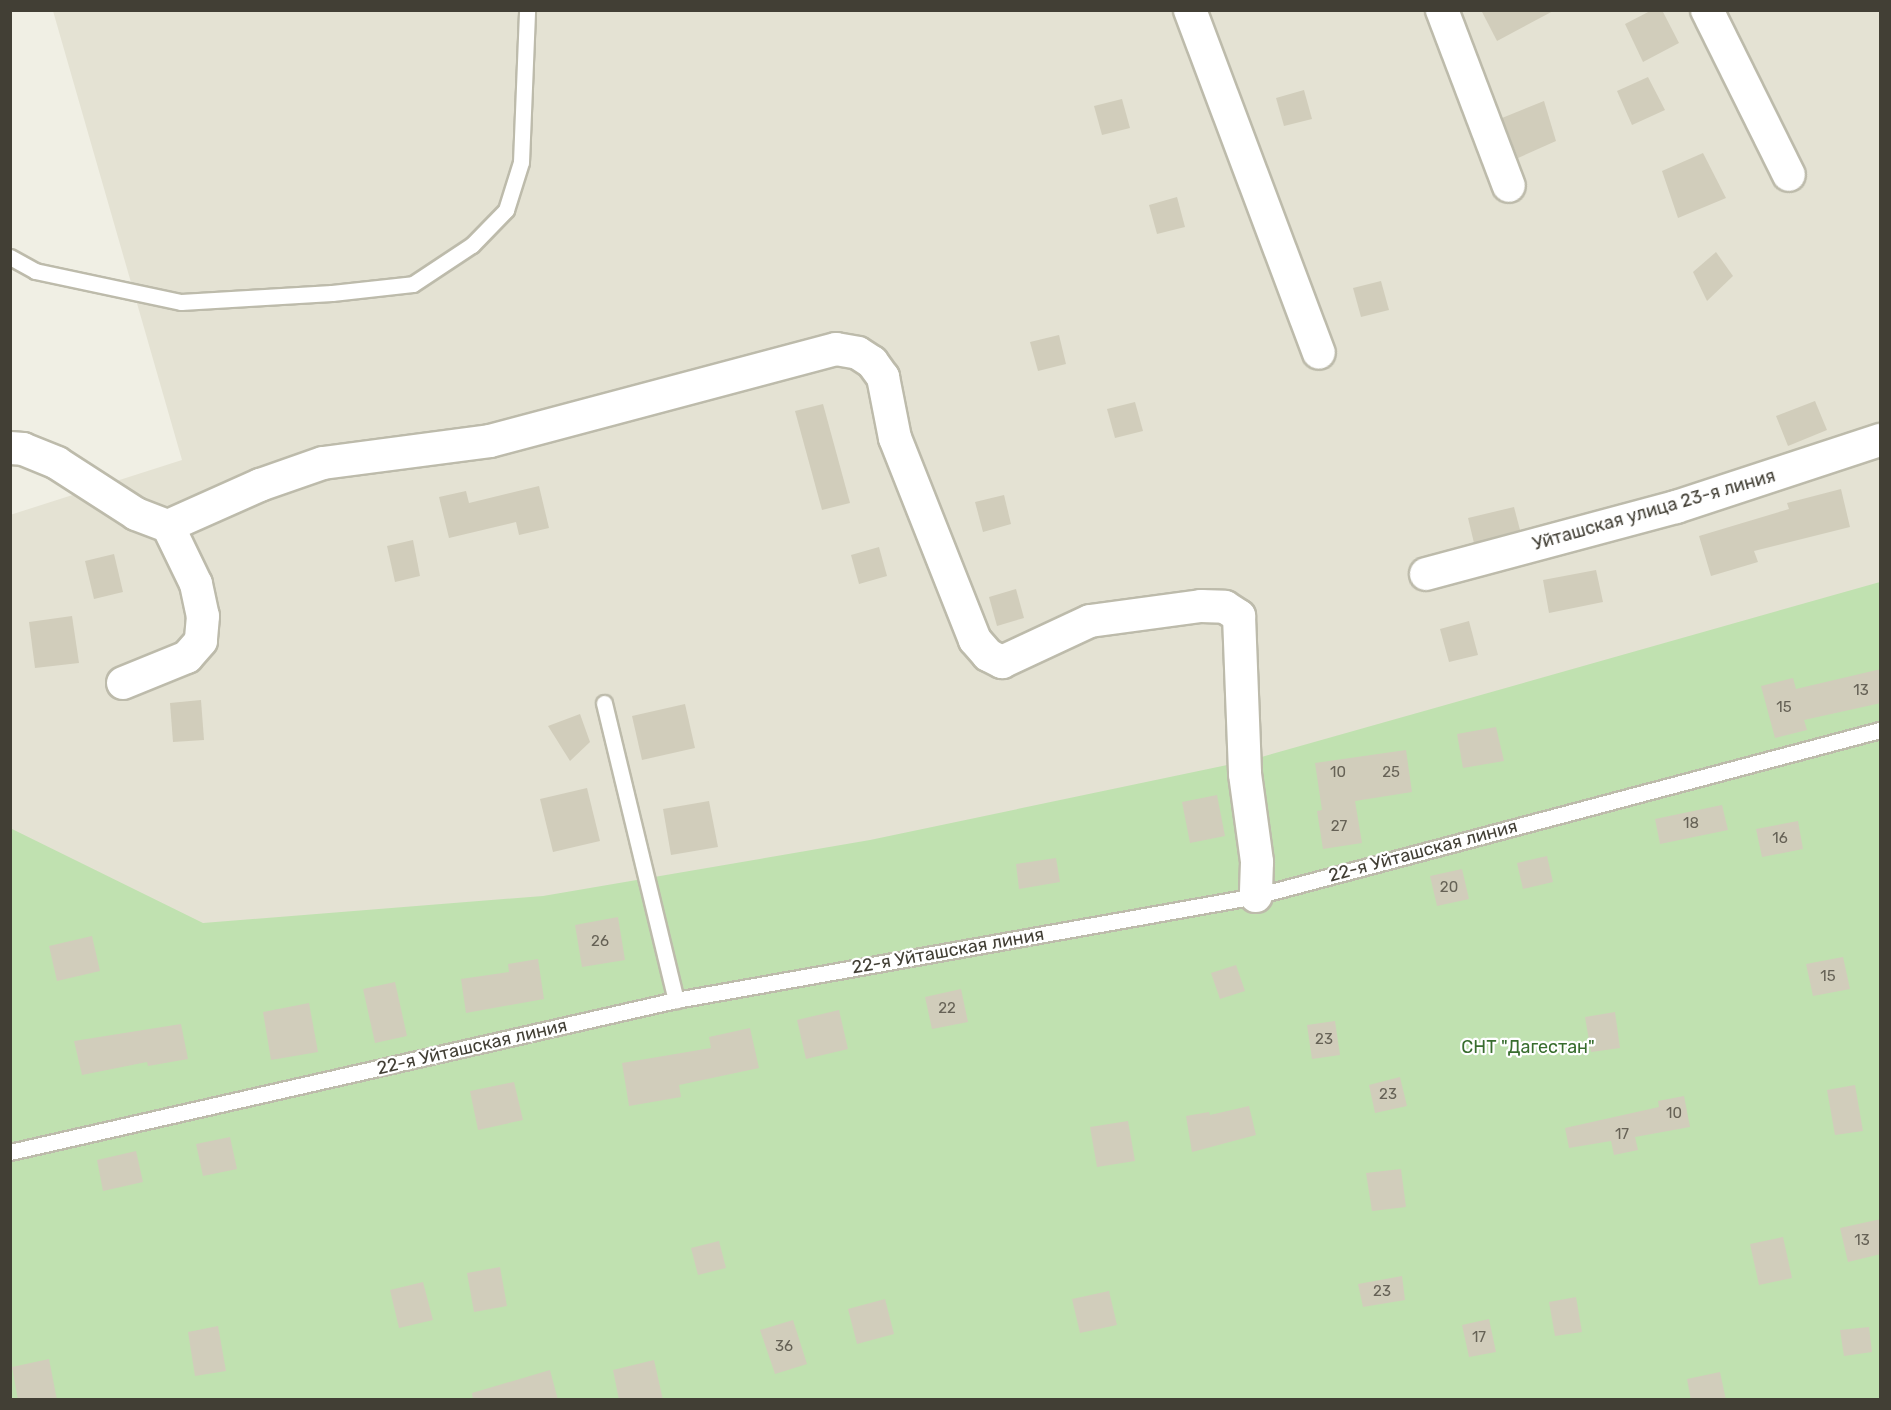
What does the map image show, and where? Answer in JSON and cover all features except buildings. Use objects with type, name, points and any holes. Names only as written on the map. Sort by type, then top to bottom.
[{"type":"street","points":[[1190,10],[1319,353]]},
{"type":"street","points":[[1442,10],[1509,186]]},
{"type":"street","points":[[1707,10],[1789,175]]},
{"type":"street","points":[[168,526],[260,485],[322,463],[490,441],[836,349],[858,353],[872,362],[883,377],[895,438],[975,640],[988,656],[1002,662],[1090,621],[1201,606],[1225,607],[1239,616],[1245,774],[1257,862],[1256,896]]},
{"type":"street","name":"Уйташская улица 23-я линия","points":[[1426,574],[1676,507],[1881,440]]},
{"type":"street","points":[[10,448],[23,449],[57,463],[136,514],[168,526],[196,584],[203,616],[201,641],[187,657],[123,683]]},
{"type":"lane","points":[[10,257],[35,271],[181,302],[332,293],[413,284],[472,245],[506,210],[521,162],[526,10]]},
{"type":"lane","points":[[604,703],[676,1000]]},
{"type":"lane","name":"22-я Уйташская линия","points":[[10,1152],[676,1000],[1256,896],[1881,730]]},
{"type":"shaded area","points":[[53,11],[1880,11],[1880,1399],[11,1399],[10,515],[182,460]]},
{"type":"green space","name":"СНТ \"Дагестан\"","points":[[1880,582],[1880,1399],[11,1399],[10,828],[203,923],[543,896],[870,840],[1251,760]]}]
